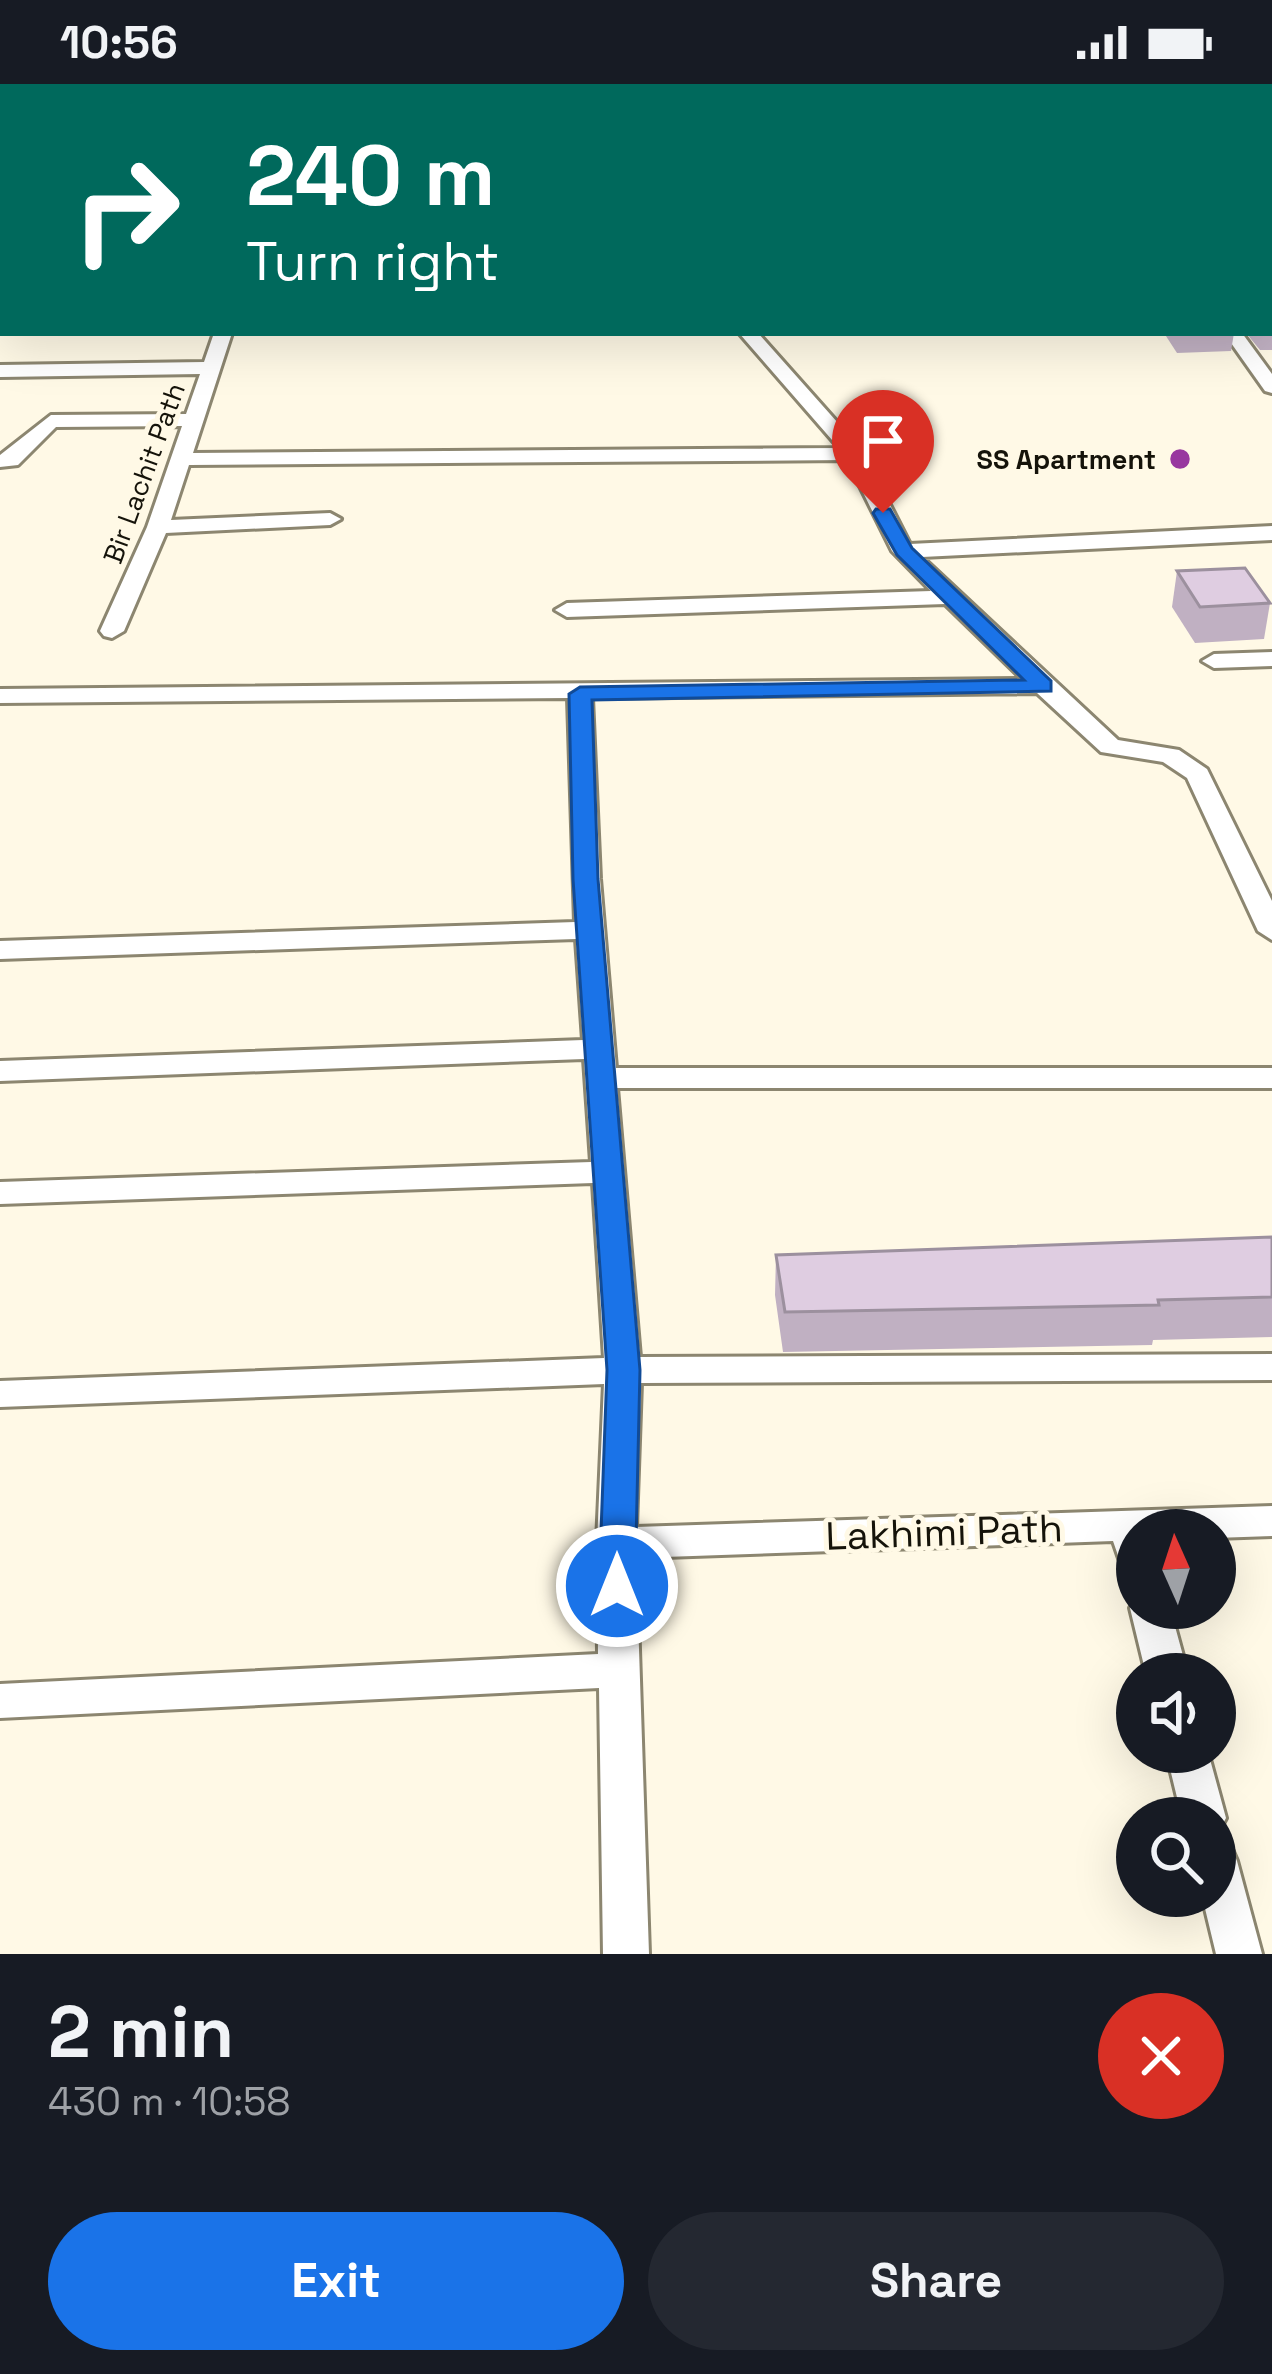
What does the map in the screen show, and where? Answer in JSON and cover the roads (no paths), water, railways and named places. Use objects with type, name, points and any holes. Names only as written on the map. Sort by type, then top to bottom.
[{"type":"street","name":"Bir Lachit Path","points":[[112,631],[158,527],[222,336]]},
{"type":"street","points":[[751,336],[856,454],[904,551],[1110,747],[1170,755],[1198,774],[1272,931]]},
{"type":"street","points":[[1235,336],[1272,387]]},
{"type":"street","points":[[0,371],[211,368]]},
{"type":"street","points":[[0,461],[11,461],[51,421],[194,421]]},
{"type":"street","points":[[180,459],[856,454]]},
{"type":"street","points":[[158,527],[330,519]]},
{"type":"street","points":[[904,551],[1272,533]]},
{"type":"street","points":[[567,610],[952,597]]},
{"type":"street","points":[[1214,661],[1272,658]]},
{"type":"street","points":[[0,696],[1043,686]]},
{"type":"street","points":[[580,694],[590,930],[623,1370],[616,1543],[626,1954]]},
{"type":"street","points":[[0,950],[590,930]]},
{"type":"street","points":[[0,1071],[600,1063],[1272,1078]]},
{"type":"street","points":[[0,1193],[608,1172]]},
{"type":"street","points":[[0,1394],[623,1370],[1272,1367]]},
{"type":"street","name":"Lakhimi Path","points":[[1236,1526],[1272,1521]]},
{"type":"street","name":"Lakhimi Path","points":[[616,1543],[1116,1542]]},
{"type":"street","points":[[0,1701],[619,1670]]},
{"type":"street","points":[[1229,1917],[1239,1954]]},
{"type":"place","name":"SS Apartment","points":[[1180,459]]}]
